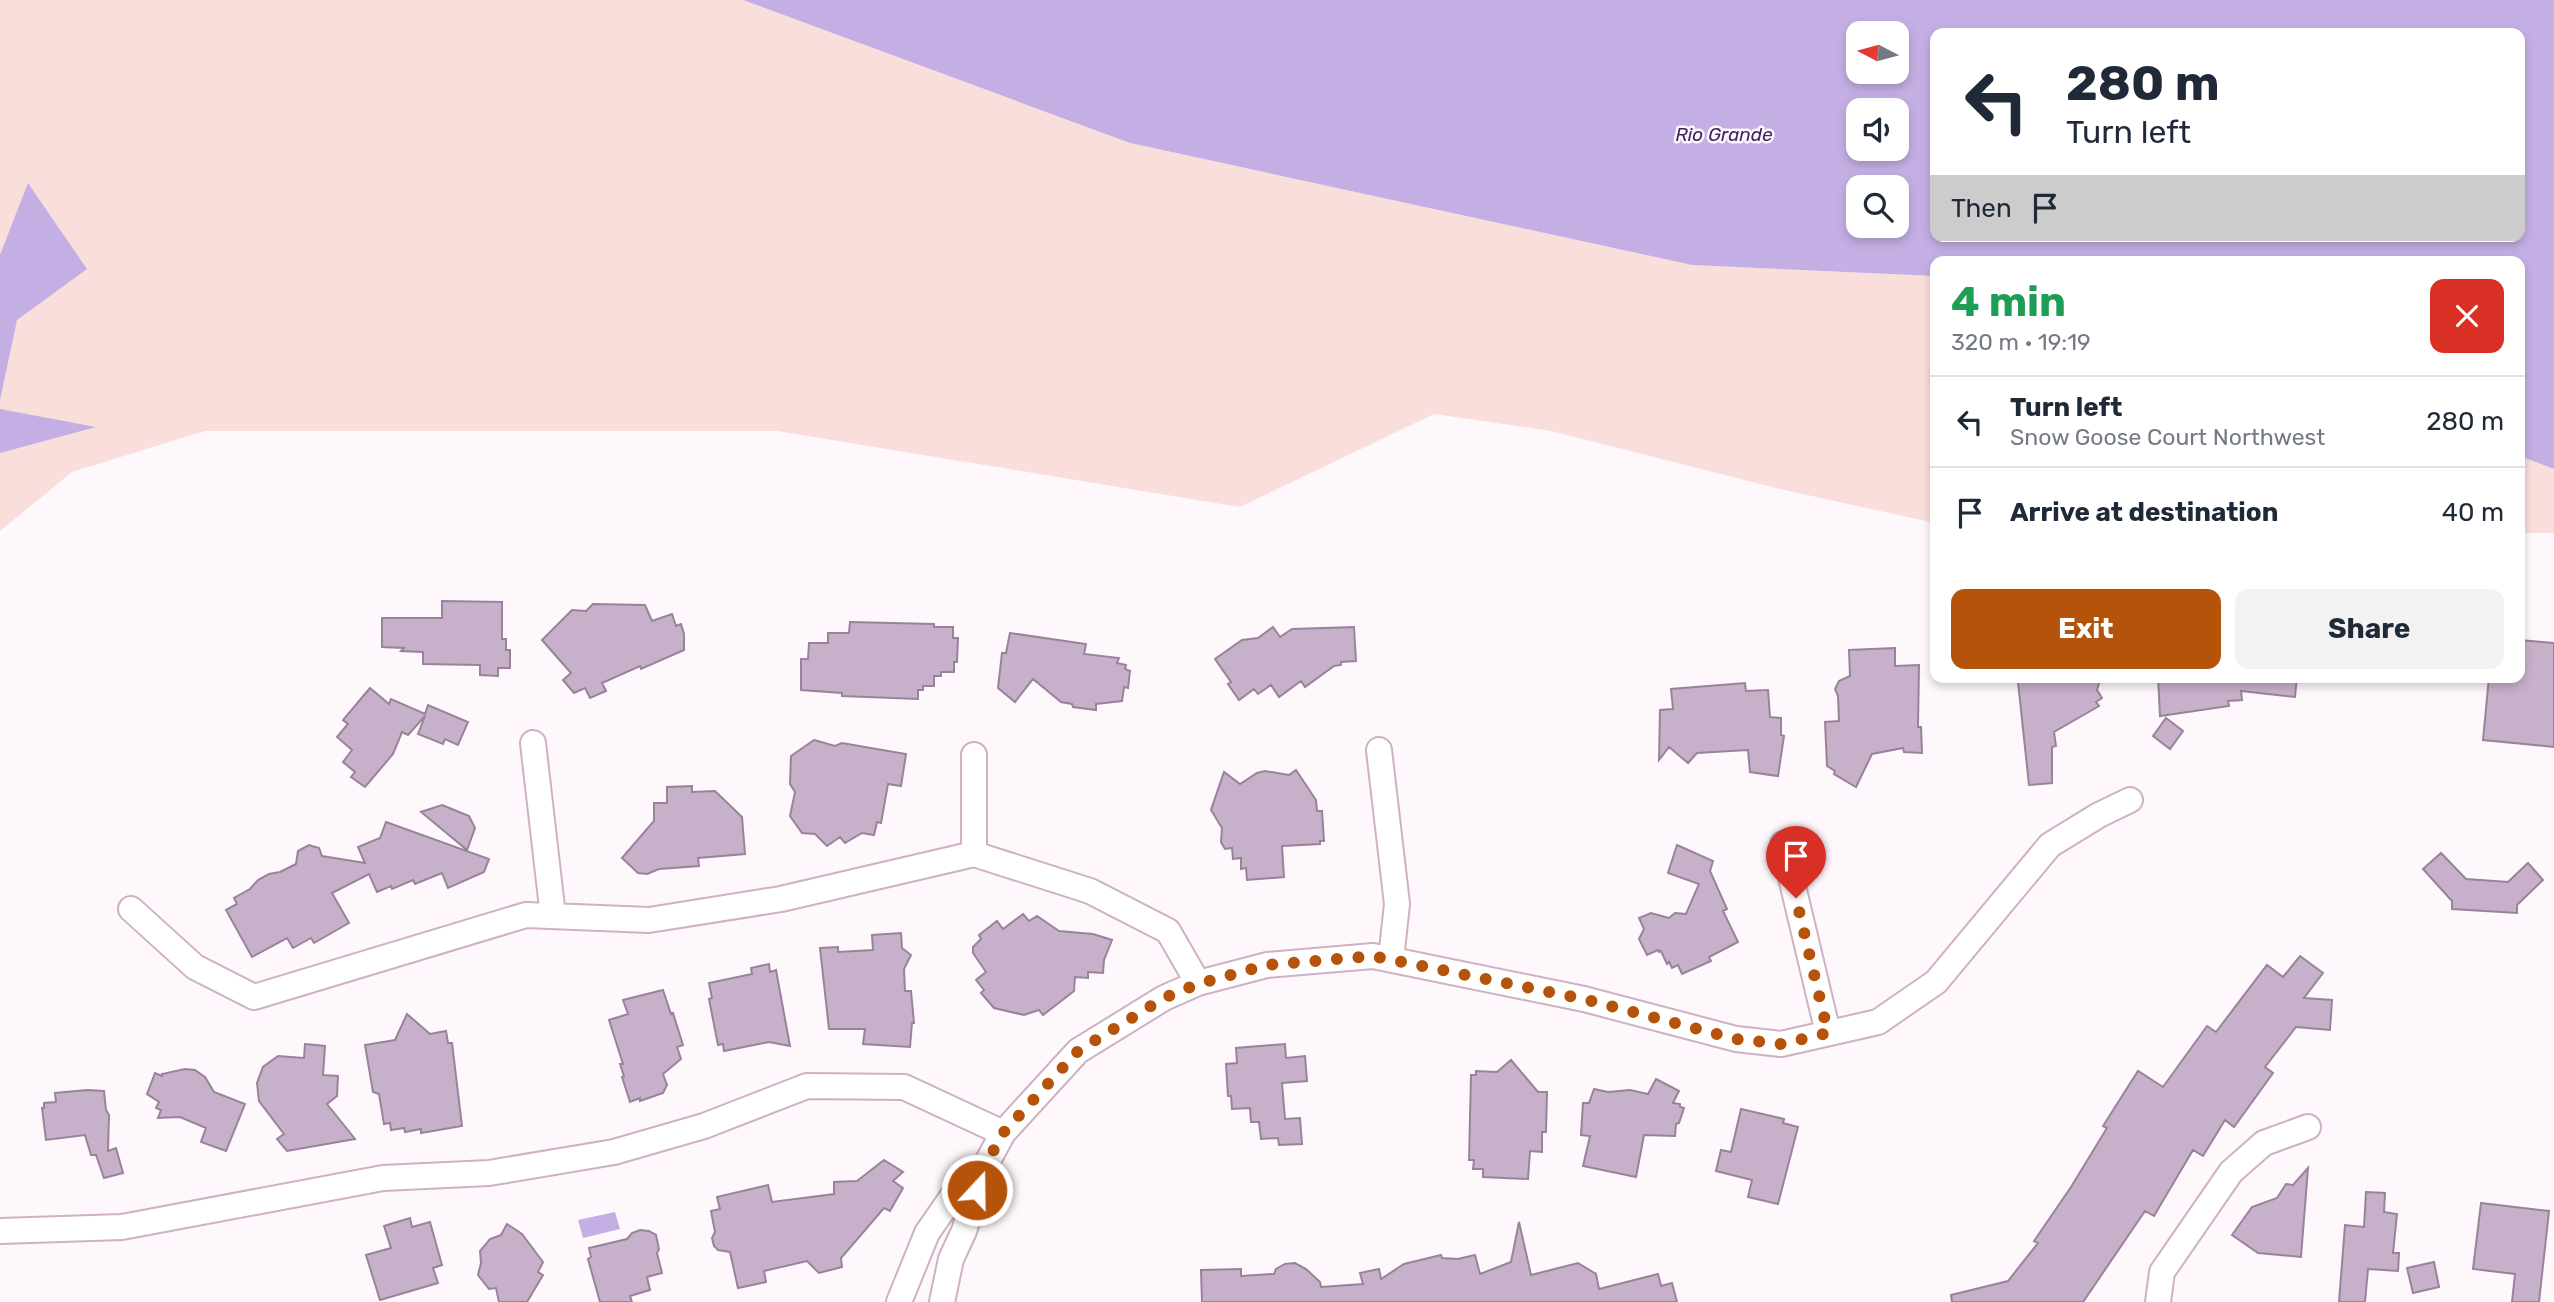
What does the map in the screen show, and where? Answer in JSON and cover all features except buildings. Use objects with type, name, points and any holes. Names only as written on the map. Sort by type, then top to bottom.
[{"type":"street","points":[[533,743],[553,916]]},
{"type":"street","points":[[1378,750],[1397,904],[1391,959]]},
{"type":"street","points":[[974,755],[974,854]]},
{"type":"street","points":[[942,1302],[951,1259],[964,1231],[983,1170],[1003,1133],[1078,1051],[1164,998],[1198,984],[1267,965],[1373,956],[1584,999],[1736,1039],[1781,1044],[1878,1022],[1936,982],[2050,845],[2130,800]]},
{"type":"street","points":[[1783,844],[1828,1033]]},
{"type":"street","points":[[131,909],[195,967],[254,997],[526,915],[649,920],[781,899],[974,854],[1090,891],[1168,931],[1198,984]]},
{"type":"street","points":[[0,1231],[122,1227],[383,1178],[489,1173],[602,1154],[704,1126],[807,1086],[904,1087],[1003,1133]]},
{"type":"street","points":[[2158,1302],[2162,1272],[2231,1172],[2264,1143],[2308,1128]]},
{"type":"street","points":[[899,1302],[927,1233],[956,1191],[983,1170]]},
{"type":"shaded area","points":[[0,0],[743,0],[1130,143],[1692,265],[1930,276],[1930,522],[1780,489],[1551,431],[1434,414],[1240,507],[777,431],[205,431],[72,472],[0,531]]},
{"type":"shaded area","points":[[2525,458],[2554,469],[2554,533],[2525,533]]},
{"type":"water","name":"Rio Grande","points":[[743,0],[2554,0],[2554,469],[2525,458],[2525,256],[1930,256],[1930,276],[1692,265],[1130,143]]},
{"type":"water","points":[[28,183],[87,269],[17,320],[0,400],[0,255]]},
{"type":"water","points":[[0,409],[96,427],[0,453]]},
{"type":"water","points":[[615,1212],[620,1229],[583,1238],[578,1220]]},
{"type":"route","points":[[977,1190],[983,1170],[1003,1133],[1078,1051],[1164,998],[1198,984],[1267,965],[1373,956],[1584,999],[1736,1039],[1781,1044],[1828,1033],[1796,898]]}]
